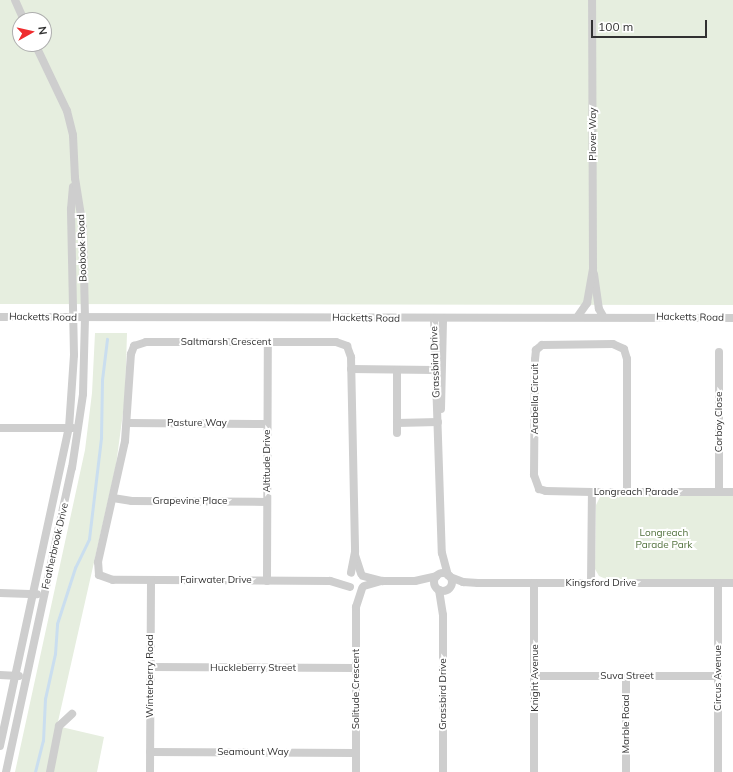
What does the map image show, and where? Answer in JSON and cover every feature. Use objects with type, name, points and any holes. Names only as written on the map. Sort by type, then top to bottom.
[{"type":"street","points":[[15,0],[20,12]]},
{"type":"street","name":"Plover Way","points":[[592,0],[593,269],[599,309],[603,316]]},
{"type":"street","name":"Boobook Road","points":[[39,52],[71,124],[75,178],[83,228],[85,318]]},
{"type":"street","name":"Boobook Road","points":[[74,318],[71,209],[75,178]]},
{"type":"street","name":"Plover Way","points":[[578,316],[588,303],[593,269]]},
{"type":"street","name":"Hacketts Road","points":[[0,317],[443,318],[603,316],[733,318]]},
{"type":"street","name":"Featherbrook Drive","points":[[0,746],[69,428],[73,378],[74,318]]},
{"type":"street","name":"Featherbrook Drive","points":[[6,772],[4,759],[26,676],[80,428],[85,318]]},
{"type":"street","name":"Grassbird Drive","points":[[434,318],[434,370],[439,426]]},
{"type":"street","name":"Grassbird Drive","points":[[443,318],[439,426],[442,554],[434,584],[438,589],[443,615],[443,772]]},
{"type":"street","name":"Saltmarsh Crescent","points":[[102,577],[98,570],[98,562],[113,498],[127,423],[131,354],[136,344],[268,342],[342,343],[350,349],[355,552]]},
{"type":"street","name":"Altitude Drive","points":[[267,581],[268,342]]},
{"type":"street","name":"Arabella Circuit","points":[[539,489],[534,475],[536,350],[548,344],[613,344],[624,349],[627,359],[627,492]]},
{"type":"street","name":"Corboy Close","points":[[719,352],[719,492]]},
{"type":"street","points":[[350,370],[434,370]]},
{"type":"street","points":[[397,370],[397,433]]},
{"type":"street","name":"Pasture Way","points":[[127,423],[267,424]]},
{"type":"street","points":[[397,423],[439,426]]},
{"type":"street","points":[[0,427],[80,428]]},
{"type":"street","name":"Longreach Parade","points":[[539,489],[546,491],[592,492],[733,492]]},
{"type":"street","points":[[591,583],[592,492]]},
{"type":"street","name":"Grapevine Place","points":[[113,498],[132,501],[267,502]]},
{"type":"street","points":[[355,552],[350,574],[362,575],[382,581],[415,581],[437,575]]},
{"type":"street","points":[[355,552],[362,575],[363,587],[382,581]]},
{"type":"street","name":"Grassbird Drive","points":[[442,554],[449,576],[450,588],[443,615]]},
{"type":"street","name":"Fairwater Drive","points":[[330,581],[350,574]]},
{"type":"street","name":"Solitude Crescent","points":[[350,574],[347,580],[351,588],[356,607],[356,772]]},
{"type":"street","name":"Kingsford Drive","points":[[437,575],[449,576],[470,583]]},
{"type":"street","name":"Fairwater Drive","points":[[102,577],[151,580],[330,581],[351,588],[363,587]]},
{"type":"street","name":"Winterberry Road","points":[[150,772],[151,580]]},
{"type":"street","points":[[415,581],[438,589]]},
{"type":"street","name":"Kingsford Drive","points":[[438,589],[450,588],[470,583],[733,583]]},
{"type":"street","name":"Knight Avenue","points":[[534,583],[534,772]]},
{"type":"street","name":"Circus Avenue","points":[[718,583],[718,772]]},
{"type":"street","name":"Solitude Crescent","points":[[356,607],[363,587]]},
{"type":"street","points":[[0,593],[34,593],[44,595]]},
{"type":"street","name":"Huckleberry Street","points":[[150,667],[356,668]]},
{"type":"street","points":[[0,675],[26,676]]},
{"type":"street","name":"Suva Street","points":[[535,676],[718,676]]},
{"type":"street","name":"Marble Road","points":[[626,676],[626,772]]},
{"type":"street","points":[[50,772],[59,726],[72,714]]},
{"type":"street","name":"Seamount Way","points":[[150,752],[356,753]]},
{"type":"green space","points":[[0,0],[733,0],[733,305],[0,304]]},
{"type":"green space","points":[[95,333],[127,333],[125,398],[116,465],[57,726],[104,737],[97,772],[15,772],[85,450],[92,393]]},
{"type":"green space","name":"Longreach Parade Park","points":[[733,496],[733,579],[606,579],[599,576],[595,569],[596,505],[600,497]]},
{"type":"waterway","points":[[35,772],[43,741],[45,699],[55,654],[57,624],[75,568],[89,539],[101,438],[102,380],[107,339]]}]
